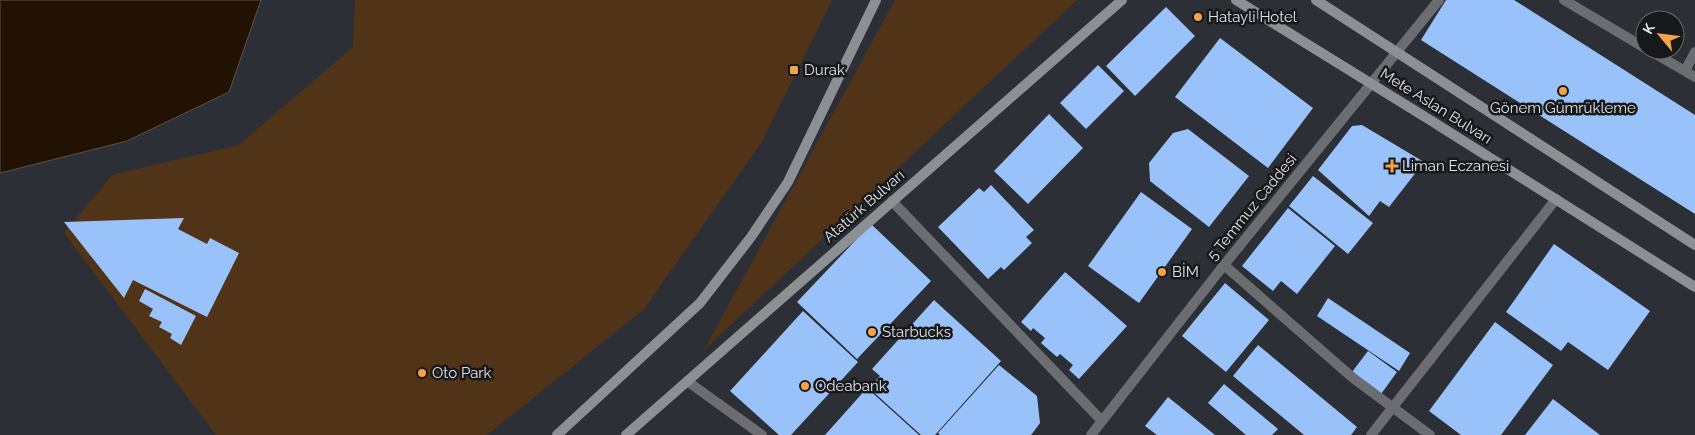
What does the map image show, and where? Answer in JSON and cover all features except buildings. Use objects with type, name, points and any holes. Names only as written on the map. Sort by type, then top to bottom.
[{"type":"street","points":[[557,435],[700,303],[752,237],[788,182],[876,0]]},
{"type":"street","name":"Atatürk Bulvarı","points":[[626,435],[1122,0]]},
{"type":"street","name":"Mete Aslan Bulvarı","points":[[1236,0],[1695,288]]},
{"type":"street","name":"Mete Aslan Bulvarı","points":[[1316,0],[1695,245]]},
{"type":"street","name":"5 Temmuz Caddesi","points":[[1091,435],[1224,265],[1439,0]]},
{"type":"street","points":[[1564,0],[1635,42]]},
{"type":"street","points":[[1685,71],[1695,52]]},
{"type":"street","points":[[1666,60],[1695,77]]},
{"type":"street","points":[[1371,435],[1556,200]]},
{"type":"street","points":[[892,201],[1102,421]]},
{"type":"street","points":[[1224,265],[1353,378],[1430,435]]},
{"type":"street","points":[[687,381],[762,435]]},
{"type":"shaded area","points":[[0,0],[261,0],[229,92],[127,141],[0,173]]},
{"type":"shaded area","points":[[355,0],[832,0],[763,140],[644,309],[487,435],[216,435],[64,233],[112,175],[239,145],[353,47]]},
{"type":"shaded area","points":[[895,0],[1077,0],[704,350]]},
{"type":"place","name":"Hatayli Hotel","points":[[1198,17]]},
{"type":"place","name":"Durak","points":[[794,70]]},
{"type":"place","name":"Gönem Gümrükleme","points":[[1563,91]]},
{"type":"place","name":"Liman Eczanesi","points":[[1392,166]]},
{"type":"place","name":"BİM","points":[[1162,272]]},
{"type":"place","name":"Starbucks","points":[[872,332]]},
{"type":"place","name":"Oto Park","points":[[422,373]]},
{"type":"place","name":"Odeabank","points":[[805,386]]}]
